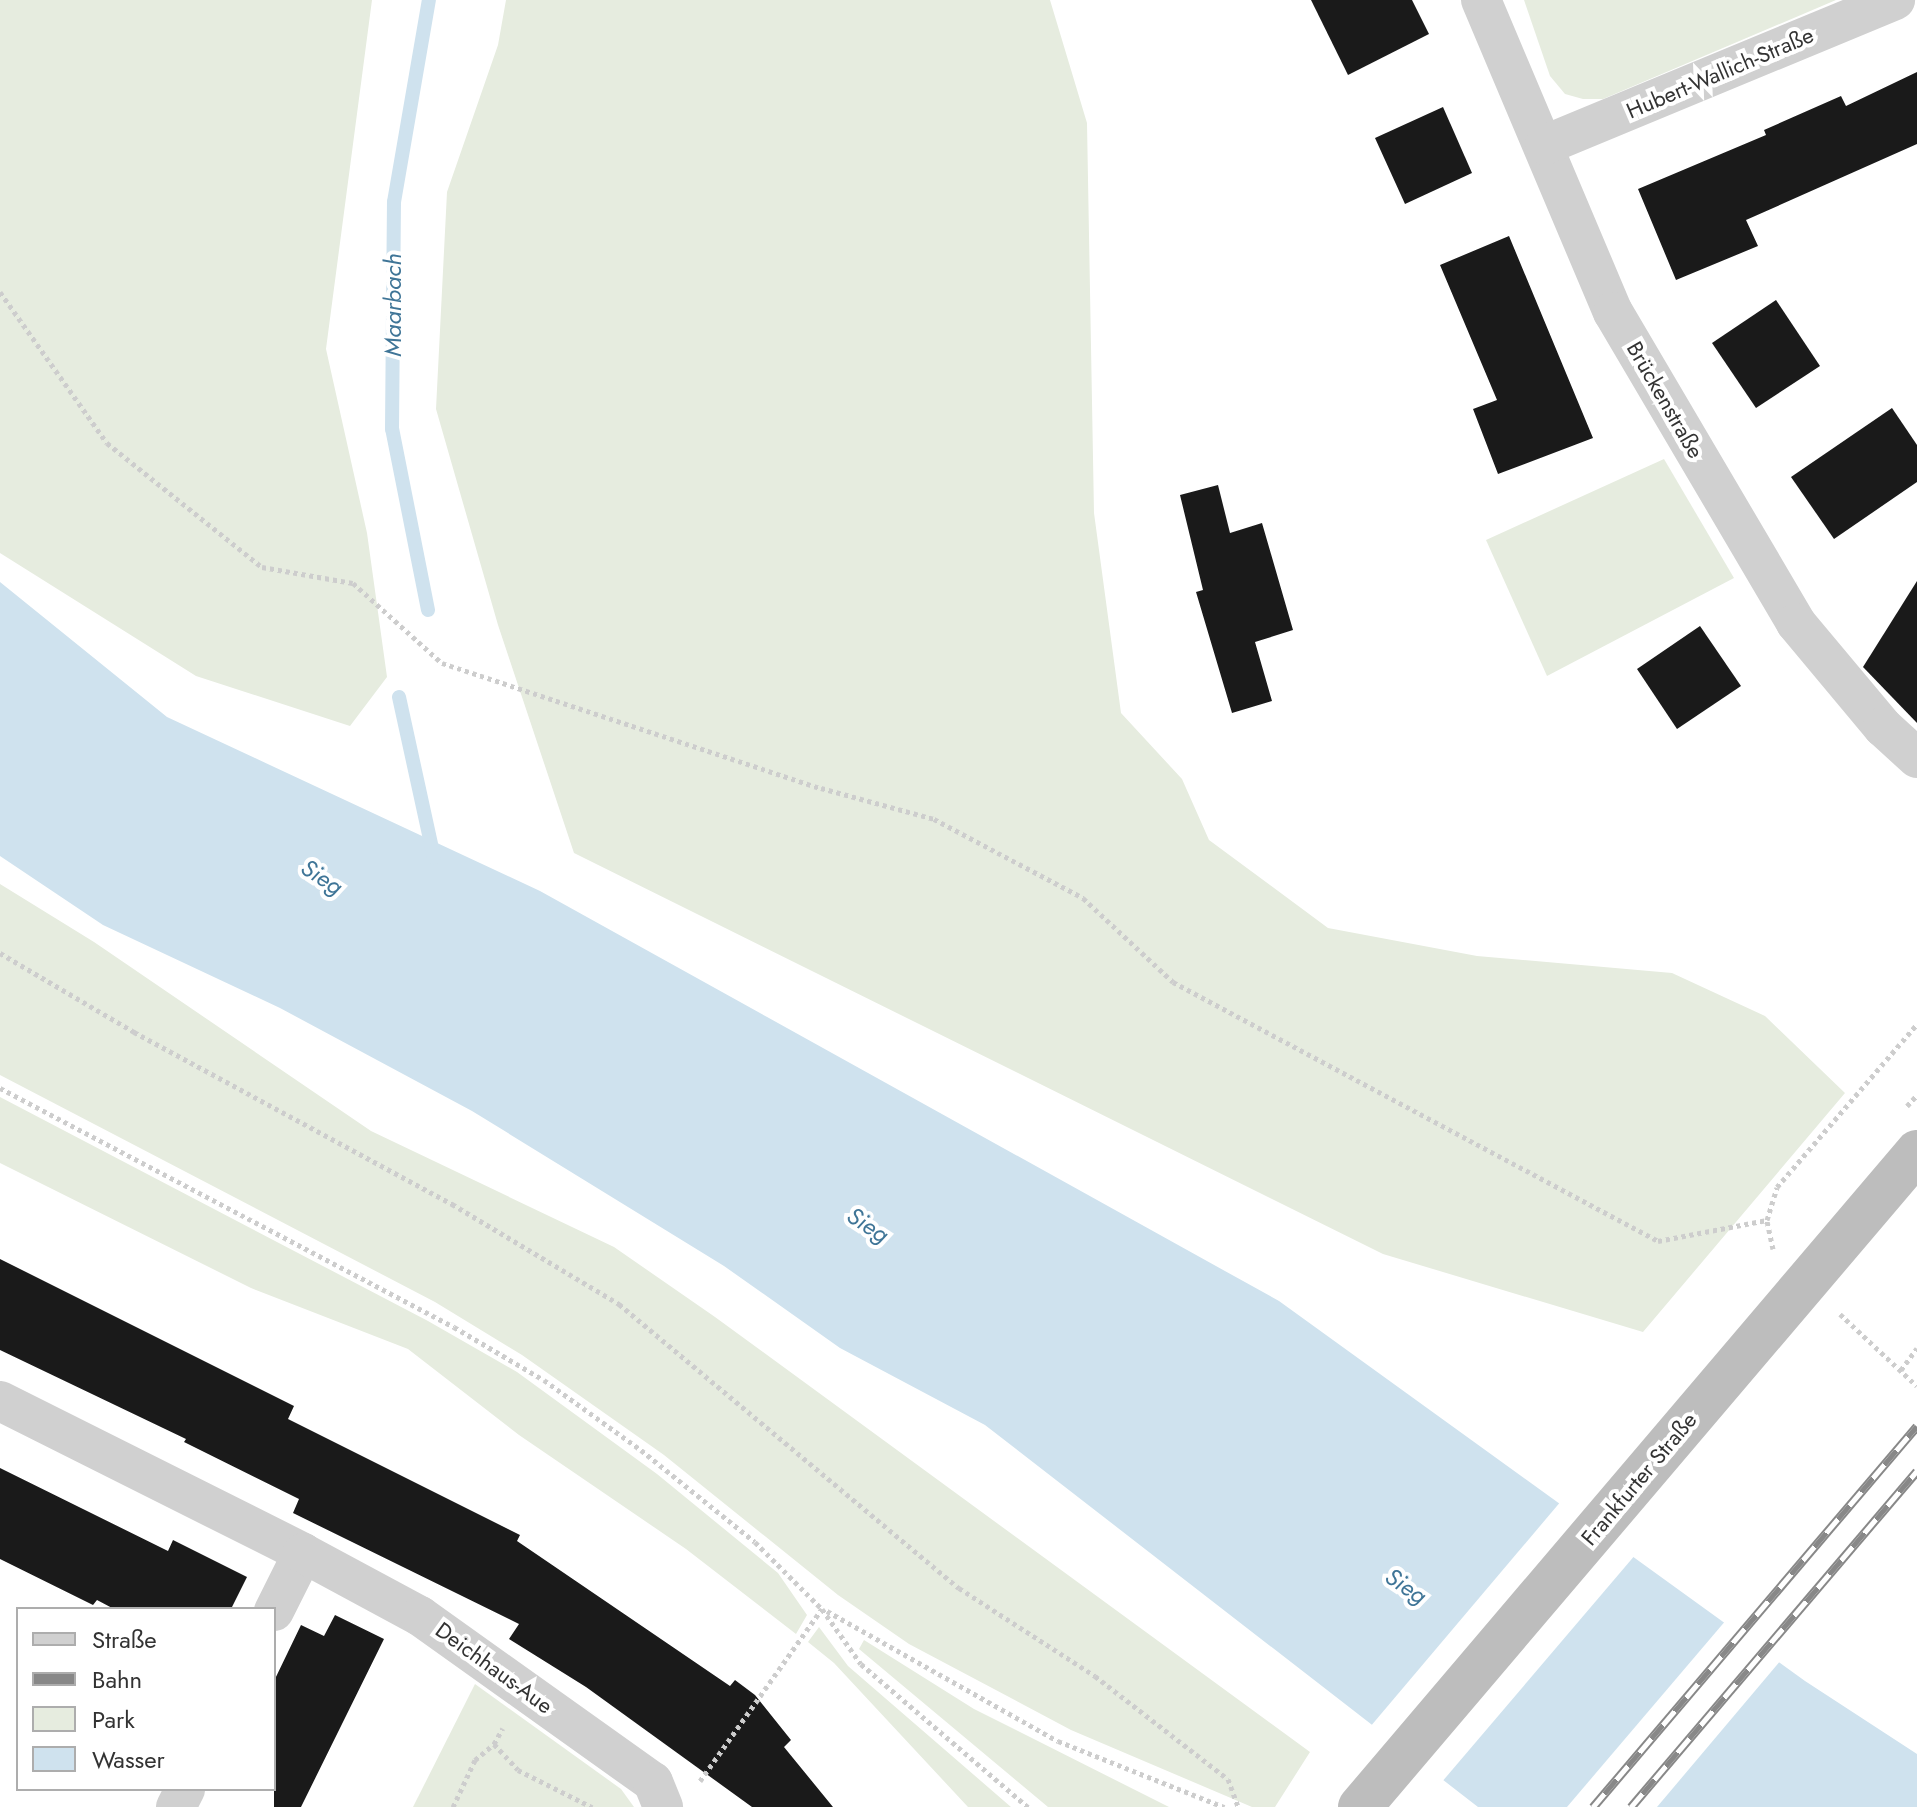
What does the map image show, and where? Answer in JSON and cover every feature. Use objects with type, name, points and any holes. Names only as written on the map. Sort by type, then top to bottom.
[{"type":"main road","name":"Frankfurter Straße","points":[[1360,1807],[1917,1152]]},
{"type":"street","name":"Brückenstraße","points":[[1481,0],[1545,145],[1613,312],[1796,623],[1883,727],[1917,758]]},
{"type":"street","name":"Hubert-Wallich-Straße","points":[[1545,145],[1895,0]]},
{"type":"street","name":"Deichhaus-Aue","points":[[0,1401],[303,1553],[420,1616],[677,1800]]},
{"type":"street","points":[[276,1607],[303,1553]]},
{"type":"path","points":[[0,292],[107,443],[262,567],[353,583],[442,663],[821,788],[934,819],[1083,898],[1173,982],[1658,1241],[1767,1220]]},
{"type":"path","points":[[0,953],[134,1032],[452,1204],[619,1304],[959,1588],[1095,1676],[1228,1779],[1238,1807]]},
{"type":"path","points":[[0,1088],[454,1327],[544,1380],[641,1450],[755,1542],[822,1609],[861,1664],[1028,1807]]},
{"type":"path","points":[[1917,1348],[1901,1370],[1917,1386]]},
{"type":"path","points":[[677,1800],[822,1609]]},
{"type":"path","points":[[822,1609],[1058,1741],[1224,1807]]},
{"type":"path","points":[[453,1807],[475,1760],[494,1744],[521,1687]]},
{"type":"path","points":[[494,1744],[518,1770],[592,1807]]},
{"type":"green space","points":[[0,0],[372,0],[326,349],[367,533],[387,677],[350,726],[196,676],[0,553]]},
{"type":"green space","points":[[506,0],[1050,0],[1087,123],[1094,513],[1121,713],[1182,779],[1209,840],[1328,928],[1477,956],[1672,973],[1765,1016],[1845,1093],[1643,1332],[1383,1254],[574,853],[498,625],[436,409],[447,192],[498,45]]},
{"type":"green space","points":[[1524,0],[1836,0],[1603,99],[1583,99],[1565,94],[1550,76]]},
{"type":"green space","points":[[1664,459],[1734,578],[1547,676],[1486,540]]},
{"type":"green space","points":[[0,884],[94,942],[371,1131],[614,1247],[715,1317],[1310,1752],[1275,1807],[1252,1807],[1071,1730],[909,1644],[838,1595],[664,1455],[522,1355],[435,1302],[0,1075]]},
{"type":"green space","points":[[0,1097],[428,1321],[517,1372],[657,1474],[778,1573],[807,1615],[796,1634],[686,1549],[519,1435],[408,1349],[251,1288],[0,1163]]},
{"type":"green space","points":[[819,1627],[848,1666],[1011,1807],[968,1807],[834,1663],[808,1642]]},
{"type":"green space","points":[[864,1640],[974,1709],[1169,1807],[1048,1807],[859,1649]]},
{"type":"green space","points":[[475,1684],[621,1789],[634,1807],[413,1807]]},
{"type":"water","name":"Sieg","points":[[0,582],[167,717],[540,891],[1279,1301],[1805,1681],[1917,1754],[1917,1807],[1478,1807],[985,1425],[840,1348],[724,1266],[472,1111],[280,1008],[103,925],[0,856]]},
{"type":"pier","points":[[1562,1500],[1636,1554],[1441,1783],[1370,1727]]},
{"type":"pier","points":[[1727,1619],[1782,1659],[1657,1807],[1567,1807]]},
{"type":"building","points":[[1311,0],[1412,0],[1429,34],[1348,75]]},
{"type":"building","points":[[1917,72],[1917,144],[1746,220],[1758,246],[1676,280],[1638,189],[1766,135],[1764,130],[1841,96],[1846,106]]},
{"type":"building","points":[[1443,107],[1472,173],[1405,204],[1375,138]]},
{"type":"building","points":[[1509,236],[1593,438],[1498,474],[1473,409],[1497,400],[1440,265]]},
{"type":"building","points":[[1776,300],[1820,366],[1756,408],[1712,343]]},
{"type":"building","points":[[1892,408],[1917,445],[1917,482],[1834,539],[1791,477]]},
{"type":"building","points":[[1218,485],[1230,533],[1262,523],[1293,630],[1255,642],[1272,701],[1232,713],[1196,592],[1203,590],[1180,495]]},
{"type":"building","points":[[1917,581],[1917,723],[1863,667]]},
{"type":"building","points":[[1700,626],[1741,686],[1677,729],[1637,669]]},
{"type":"building","points":[[0,1259],[294,1406],[288,1419],[520,1535],[517,1541],[730,1686],[735,1680],[755,1695],[791,1740],[784,1747],[833,1807],[752,1807],[586,1687],[509,1639],[519,1624],[293,1513],[299,1499],[184,1442],[186,1439],[0,1350]]},
{"type":"building","points":[[0,1468],[168,1551],[173,1540],[247,1577],[232,1607],[110,1607],[97,1600],[93,1605],[0,1559]]},
{"type":"building","points":[[335,1615],[384,1639],[301,1807],[274,1807],[276,1677],[301,1625],[324,1636]]},
{"type":"waterway","name":"Maarbach","points":[[428,610],[392,429],[394,202],[429,0]]},
{"type":"waterway","name":"Maarbach","points":[[399,697],[434,857]]},
{"type":"railway","points":[[1593,1807],[1917,1426]]},
{"type":"railway","points":[[1631,1807],[1917,1471]]}]
